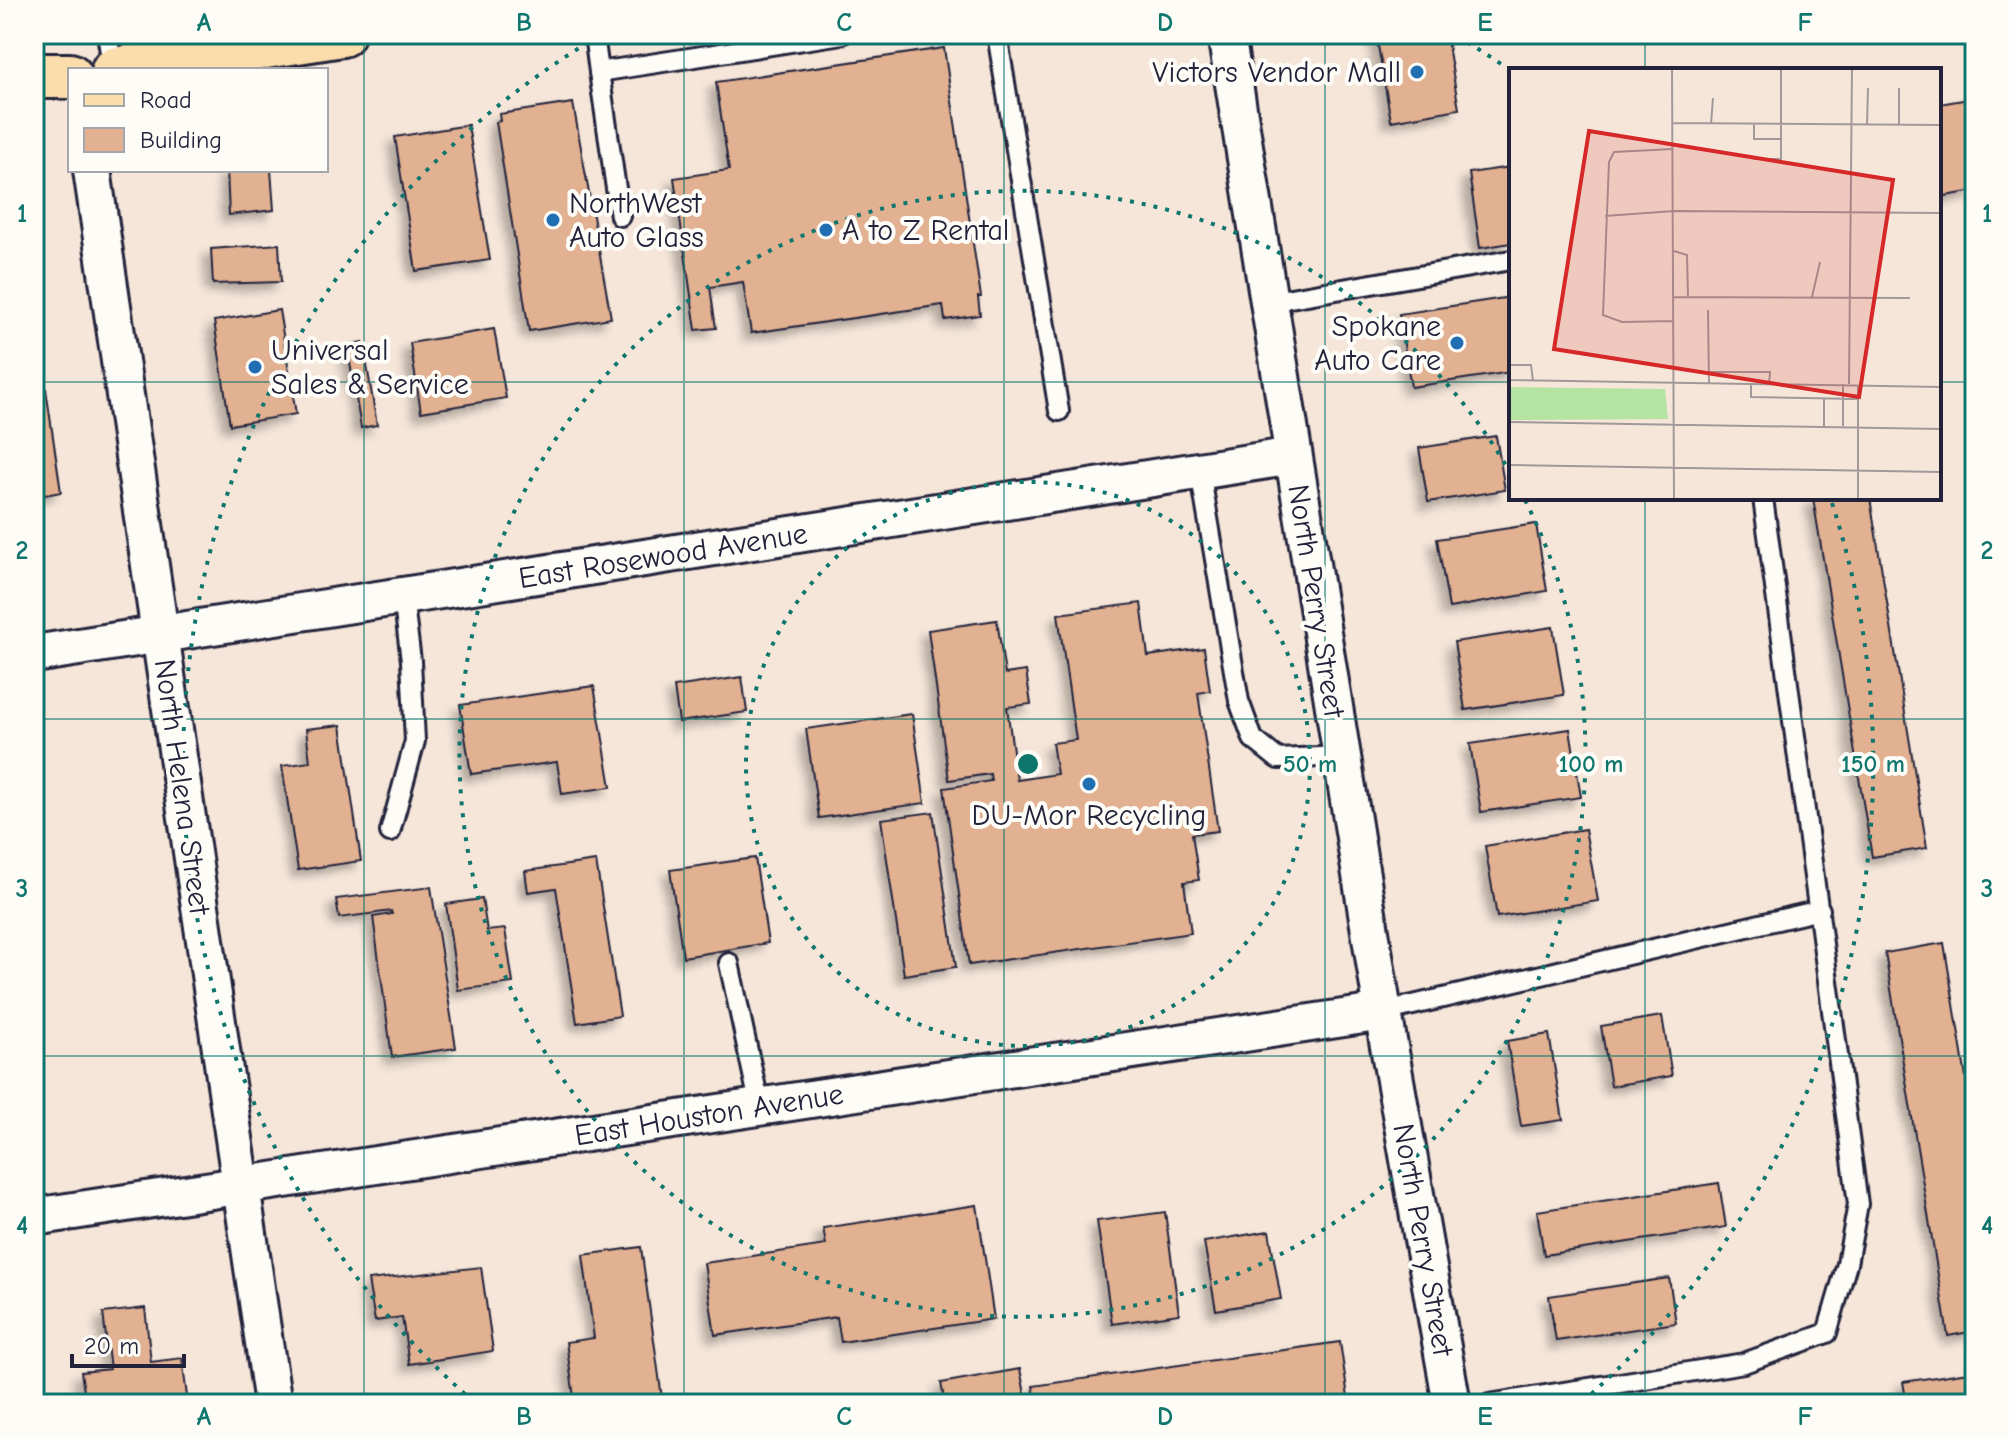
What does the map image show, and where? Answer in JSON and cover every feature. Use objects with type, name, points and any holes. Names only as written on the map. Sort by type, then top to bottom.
[{"type":"main road","points":[[123,68],[275,39],[342,34]]},
{"type":"main road","points":[[34,76],[68,76]]},
{"type":"street","name":"North Perry Street","points":[[1226,34],[1383,1012],[1452,1404]]},
{"type":"street","name":"North Helena Street","points":[[92,172],[273,1404]]},
{"type":"street","name":"East Rosewood Avenue","points":[[34,654],[1293,456]]},
{"type":"street","name":"East Houston Avenue","points":[[34,1217],[1383,1012]]},
{"type":"lane","points":[[107,34],[113,68]]},
{"type":"lane","points":[[594,34],[620,216]]},
{"type":"lane","points":[[599,72],[842,34]]},
{"type":"lane","points":[[997,34],[1059,411]]},
{"type":"lane","points":[[1267,302],[1509,260]]},
{"type":"lane","points":[[1200,471],[1239,701],[1253,739],[1278,759],[1341,756]]},
{"type":"lane","points":[[1489,1404],[1744,1363],[1827,1333],[1847,1264],[1858,1204],[1763,500]]},
{"type":"lane","points":[[390,832],[415,741],[411,661],[403,597]]},
{"type":"lane","points":[[1383,1012],[1820,910]]},
{"type":"lane","points":[[729,963],[760,1107]]},
{"type":"building","name":"Victors Vendor Mall","points":[[1376,34],[1446,34],[1459,109],[1391,121]]},
{"type":"building","name":"A to Z Rental","points":[[944,48],[981,297],[978,297],[980,315],[945,320],[943,305],[751,333],[743,282],[710,287],[716,328],[696,330],[674,178],[729,170],[716,82]]},
{"type":"building","points":[[1975,98],[1975,191],[1941,197],[1941,104]]},
{"type":"building","name":"NorthWest Auto Glass","points":[[573,103],[611,318],[529,331],[496,122],[500,121],[499,114]]},
{"type":"building","points":[[468,125],[490,260],[416,271],[395,137]]},
{"type":"building","points":[[1509,167],[1509,243],[1480,248],[1469,173]]},
{"type":"building","points":[[227,172],[271,172],[274,210],[229,215]]},
{"type":"building","points":[[279,244],[281,282],[213,284],[211,249]]},
{"type":"building","name":"Spokane Auto Care","points":[[1509,297],[1509,372],[1411,387],[1399,314]]},
{"type":"building","name":"Universal Sales & Service","points":[[279,310],[296,414],[230,425],[214,321]]},
{"type":"building","points":[[494,329],[506,398],[421,412],[410,343]]},
{"type":"building","points":[[363,342],[377,425],[361,428],[347,345]]},
{"type":"building","points":[[46,389],[61,492],[34,497],[34,391]]},
{"type":"building","points":[[1496,436],[1505,490],[1428,502],[1419,448]]},
{"type":"building","points":[[1813,500],[1870,500],[1927,848],[1872,857]]},
{"type":"building","points":[[1536,524],[1547,591],[1449,608],[1437,539]]},
{"type":"building","name":"DU-Mor Recycling","points":[[1141,603],[1148,656],[1204,648],[1210,691],[1198,693],[1218,831],[1192,834],[1199,880],[1184,882],[1191,933],[969,965],[944,788],[991,781],[990,774],[949,780],[928,630],[997,620],[1005,674],[1026,671],[1031,704],[1007,707],[1017,780],[1057,774],[1052,743],[1076,740],[1058,614]]},
{"type":"building","points":[[1553,627],[1564,695],[1465,710],[1454,642]]},
{"type":"building","points":[[742,677],[747,712],[679,722],[674,687]]},
{"type":"building","points":[[594,686],[611,787],[562,794],[557,762],[471,774],[460,705]]},
{"type":"building","points":[[912,714],[925,803],[819,818],[806,729]]},
{"type":"building","points":[[341,725],[361,861],[298,870],[282,766],[310,762],[306,729]]},
{"type":"building","points":[[1570,729],[1581,797],[1481,812],[1470,744]]},
{"type":"building","points":[[933,812],[956,967],[904,975],[881,819]]},
{"type":"building","points":[[1585,829],[1598,901],[1497,917],[1485,846]]},
{"type":"building","points":[[755,858],[768,943],[683,957],[670,870]]},
{"type":"building","points":[[596,861],[620,1016],[577,1023],[556,888],[528,892],[525,871]]},
{"type":"building","points":[[431,887],[456,1048],[392,1057],[373,917],[392,914],[391,911],[339,918],[336,899]]},
{"type":"building","points":[[482,899],[487,931],[505,929],[513,983],[458,990],[446,904]]},
{"type":"building","points":[[1944,943],[1975,1133],[1975,1331],[1948,1336],[1885,953]]},
{"type":"building","points":[[1662,1016],[1672,1076],[1611,1086],[1601,1026]]},
{"type":"building","points":[[1549,1034],[1563,1120],[1521,1126],[1507,1041]]},
{"type":"building","points":[[1719,1183],[1726,1227],[1544,1255],[1537,1211]]},
{"type":"building","points":[[977,1205],[994,1319],[841,1342],[837,1317],[715,1335],[704,1263],[826,1245],[823,1228]]},
{"type":"building","points":[[1165,1212],[1179,1314],[1112,1324],[1097,1221]]},
{"type":"building","points":[[1269,1231],[1281,1299],[1216,1310],[1204,1242]]},
{"type":"building","points":[[641,1247],[662,1398],[619,1404],[575,1404],[566,1342],[594,1338],[583,1255]]},
{"type":"building","points":[[481,1267],[493,1351],[409,1364],[402,1317],[375,1321],[368,1280]]},
{"type":"building","points":[[1669,1278],[1676,1323],[1556,1341],[1549,1296]]},
{"type":"building","points":[[145,1308],[151,1362],[182,1358],[188,1404],[86,1404],[81,1372],[110,1369],[103,1313]]},
{"type":"building","points":[[1340,1342],[1349,1404],[1036,1404],[1033,1386]]},
{"type":"building","points":[[1020,1369],[1027,1404],[945,1404],[941,1383]]},
{"type":"building","points":[[1975,1371],[1975,1404],[1907,1404],[1903,1382]]},
{"type":"place","name":"Victors Vendor Mall","points":[[1417,72]]},
{"type":"place","name":"NorthWest Auto Glass","points":[[553,220]]},
{"type":"place","name":"A to Z Rental","points":[[826,230]]},
{"type":"place","name":"Spokane Auto Care","points":[[1457,343]]},
{"type":"place","name":"Universal Sales & Service","points":[[255,367]]},
{"type":"place","name":"DU-Mor Recycling","points":[[1089,784]]}]
